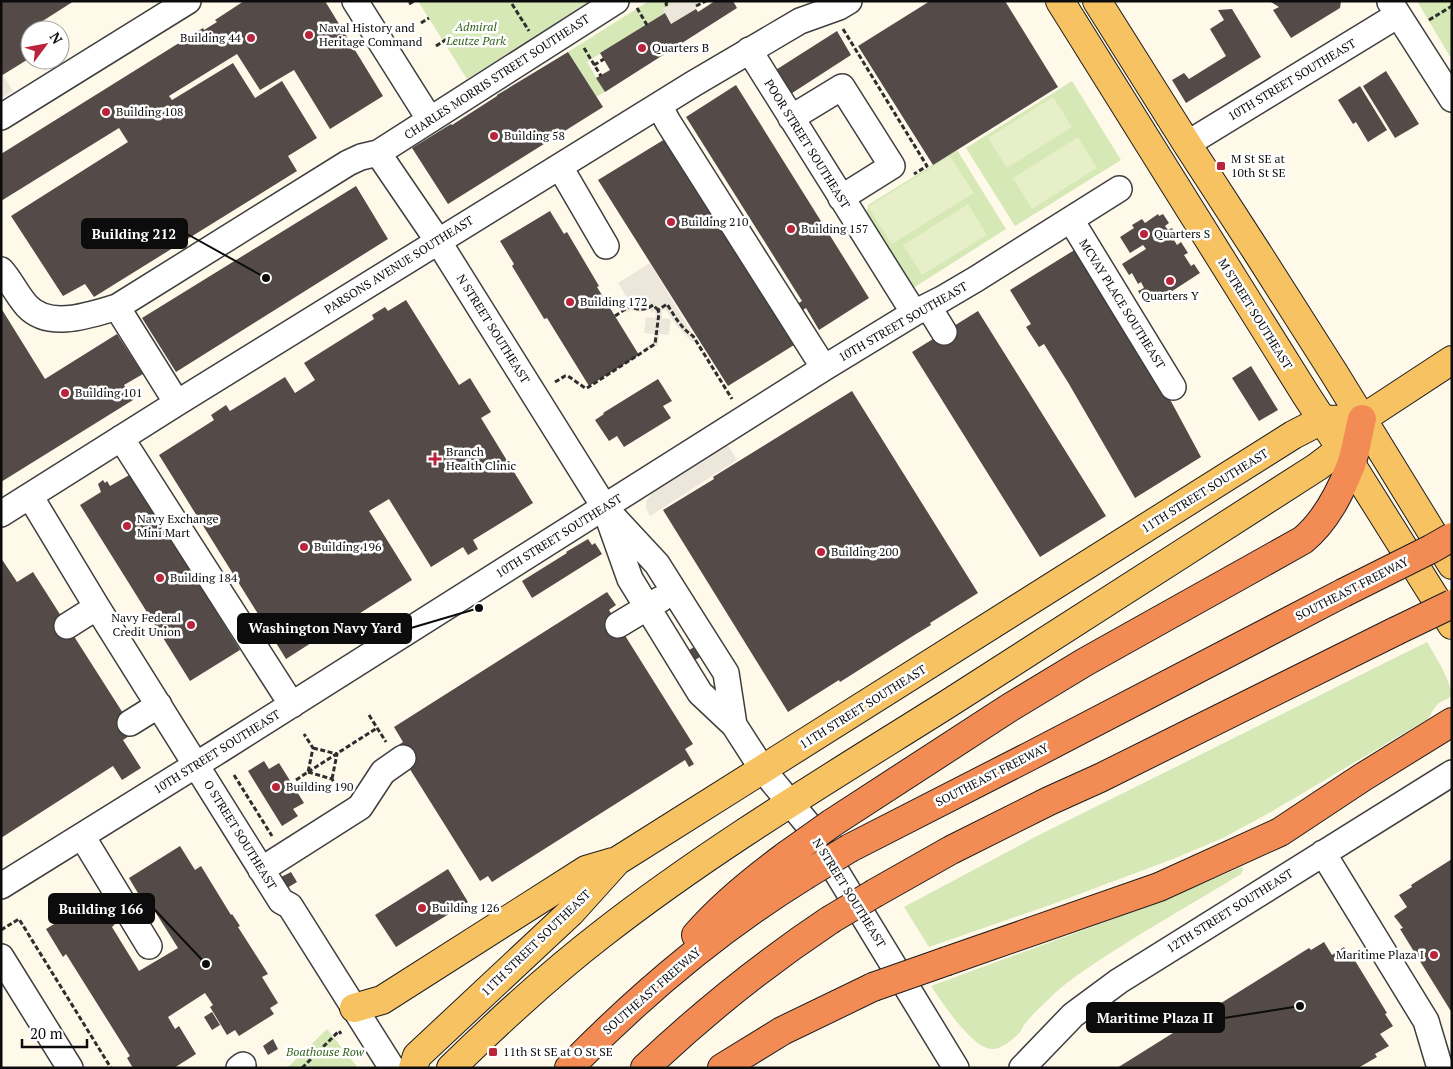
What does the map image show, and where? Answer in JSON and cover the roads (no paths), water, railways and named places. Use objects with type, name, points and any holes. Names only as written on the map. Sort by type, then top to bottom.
[{"type":"highway","points":[[650,990],[707,923],[756,877],[787,854],[1001,713],[1085,662],[1303,540],[1319,525],[1327,514],[1346,457],[1362,419]]},
{"type":"highway","name":"SOUTHEAST FREEWAY","points":[[569,1068],[650,990],[711,940],[774,895],[850,848],[1431,549],[1452,536]]},
{"type":"highway","points":[[645,1068],[696,1021],[758,970],[830,920],[875,893],[960,845],[1452,604]]},
{"type":"highway","points":[[722,1068],[782,1031],[873,987],[1158,887],[1280,832],[1452,722]]},
{"type":"main road","name":"M STREET SOUTHEAST","points":[[1060,1],[1301,388],[1452,625]]},
{"type":"main road","points":[[1096,1],[1257,252],[1452,566]]},
{"type":"main road","points":[[1362,419],[1452,360]]},
{"type":"main road","name":"11TH STREET SOUTHEAST","points":[[413,1068],[417,1056],[571,912],[617,861],[1293,435],[1322,420],[1362,419]]},
{"type":"main road","points":[[451,1068],[516,1006],[601,934],[653,895],[790,803],[1001,670],[1165,563],[1317,467],[1346,457]]},
{"type":"main road","points":[[354,1008],[382,1000],[586,870],[617,861]]},
{"type":"street","points":[[1,117],[188,1]]},
{"type":"street","points":[[355,1],[430,120]]},
{"type":"street","name":"PARSONS AVENUE SOUTHEAST","points":[[800,21],[816,1]]},
{"type":"street","name":"PARSONS AVENUE SOUTHEAST","points":[[1,514],[438,240],[749,50],[800,21],[839,7],[849,1]]},
{"type":"street","name":"CHARLES MORRIS STREET SOUTHEAST","points":[[1,270],[26,304],[32,310],[47,318],[79,318],[117,307],[348,163],[361,157],[378,153],[626,3]]},
{"type":"street","points":[[1394,8],[1452,99]]},
{"type":"street","name":"10TH STREET SOUTHEAST","points":[[1186,144],[1394,8]]},
{"type":"street","name":"POOR STREET SOUTHEAST","points":[[749,50],[841,198],[921,310],[944,332]]},
{"type":"street","points":[[791,118],[842,87],[887,158],[892,166],[841,198]]},
{"type":"street","points":[[660,105],[668,122],[824,368]]},
{"type":"street","name":"N STREET SOUTHEAST","points":[[378,153],[438,240],[605,508],[657,564],[675,591],[726,673],[734,725]]},
{"type":"street","points":[[560,166],[606,246]]},
{"type":"street","name":"10TH STREET SOUTHEAST","points":[[1,886],[197,765],[824,368],[951,294],[1119,189]]},
{"type":"street","name":"MCVAY PLACE SOUTHEAST","points":[[1071,220],[1173,387]]},
{"type":"street","points":[[117,307],[177,403]]},
{"type":"street","points":[[121,438],[292,704]]},
{"type":"street","name":"O STREET SOUTHEAST","points":[[30,496],[97,607],[281,901],[290,906],[392,1068]]},
{"type":"street","name":"N STREET SOUTHEAST","points":[[605,508],[630,579],[700,693],[734,725],[763,770],[806,822],[956,1068]]},
{"type":"street","points":[[618,625],[675,591]]},
{"type":"street","points":[[67,626],[97,607]]},
{"type":"street","points":[[130,724],[159,705]]},
{"type":"street","points":[[262,870],[360,807],[395,751]]},
{"type":"street","name":"12TH STREET SOUTHEAST","points":[[1022,1068],[1074,1015],[1119,981],[1452,773]]},
{"type":"street","points":[[82,836],[149,946]]},
{"type":"street","points":[[1323,852],[1426,1021],[1440,1068]]},
{"type":"street","points":[[1,957],[70,1068]]},
{"type":"place","name":"Naval History and Heritage Command","points":[[309,35]]},
{"type":"place","name":"Building 44","points":[[251,38]]},
{"type":"place","name":"Quarters B","points":[[642,48]]},
{"type":"place","name":"Building 108","points":[[106,112]]},
{"type":"place","name":"Building 58","points":[[494,136]]},
{"type":"place","name":"M St SE at 10th St SE","points":[[1221,166]]},
{"type":"place","name":"Building 210","points":[[671,222]]},
{"type":"place","name":"Building 157","points":[[791,229]]},
{"type":"place","name":"Quarters S","points":[[1144,234]]},
{"type":"place","name":"Building 212","points":[[266,278]]},
{"type":"place","name":"Quarters Y","points":[[1170,281]]},
{"type":"place","name":"Building 172","points":[[570,302]]},
{"type":"place","name":"Building 101","points":[[65,393]]},
{"type":"place","name":"Branch Health Clinic","points":[[435,459]]},
{"type":"place","name":"Navy Exchange Mini Mart","points":[[127,526]]},
{"type":"place","name":"Building 196","points":[[304,547]]},
{"type":"place","name":"Building 200","points":[[821,552]]},
{"type":"place","name":"Building 184","points":[[160,578]]},
{"type":"place","name":"Washington Navy Yard","points":[[479,608]]},
{"type":"place","name":"Navy Federal Credit Union","points":[[191,625]]},
{"type":"place","name":"Building 190","points":[[276,787]]},
{"type":"place","name":"Building 126","points":[[422,908]]},
{"type":"place","name":"Maritime Plaza I","points":[[1434,955]]},
{"type":"place","name":"Building 166","points":[[206,964]]},
{"type":"place","name":"Maritime Plaza II","points":[[1300,1006]]},
{"type":"place","name":"11th St SE at O St SE","points":[[493,1052]]},
{"type":"park label","name":"Admiral Leutze Park","points":[[476,34]]},
{"type":"park label","name":"Boathouse Row","points":[[325,1052]]}]
